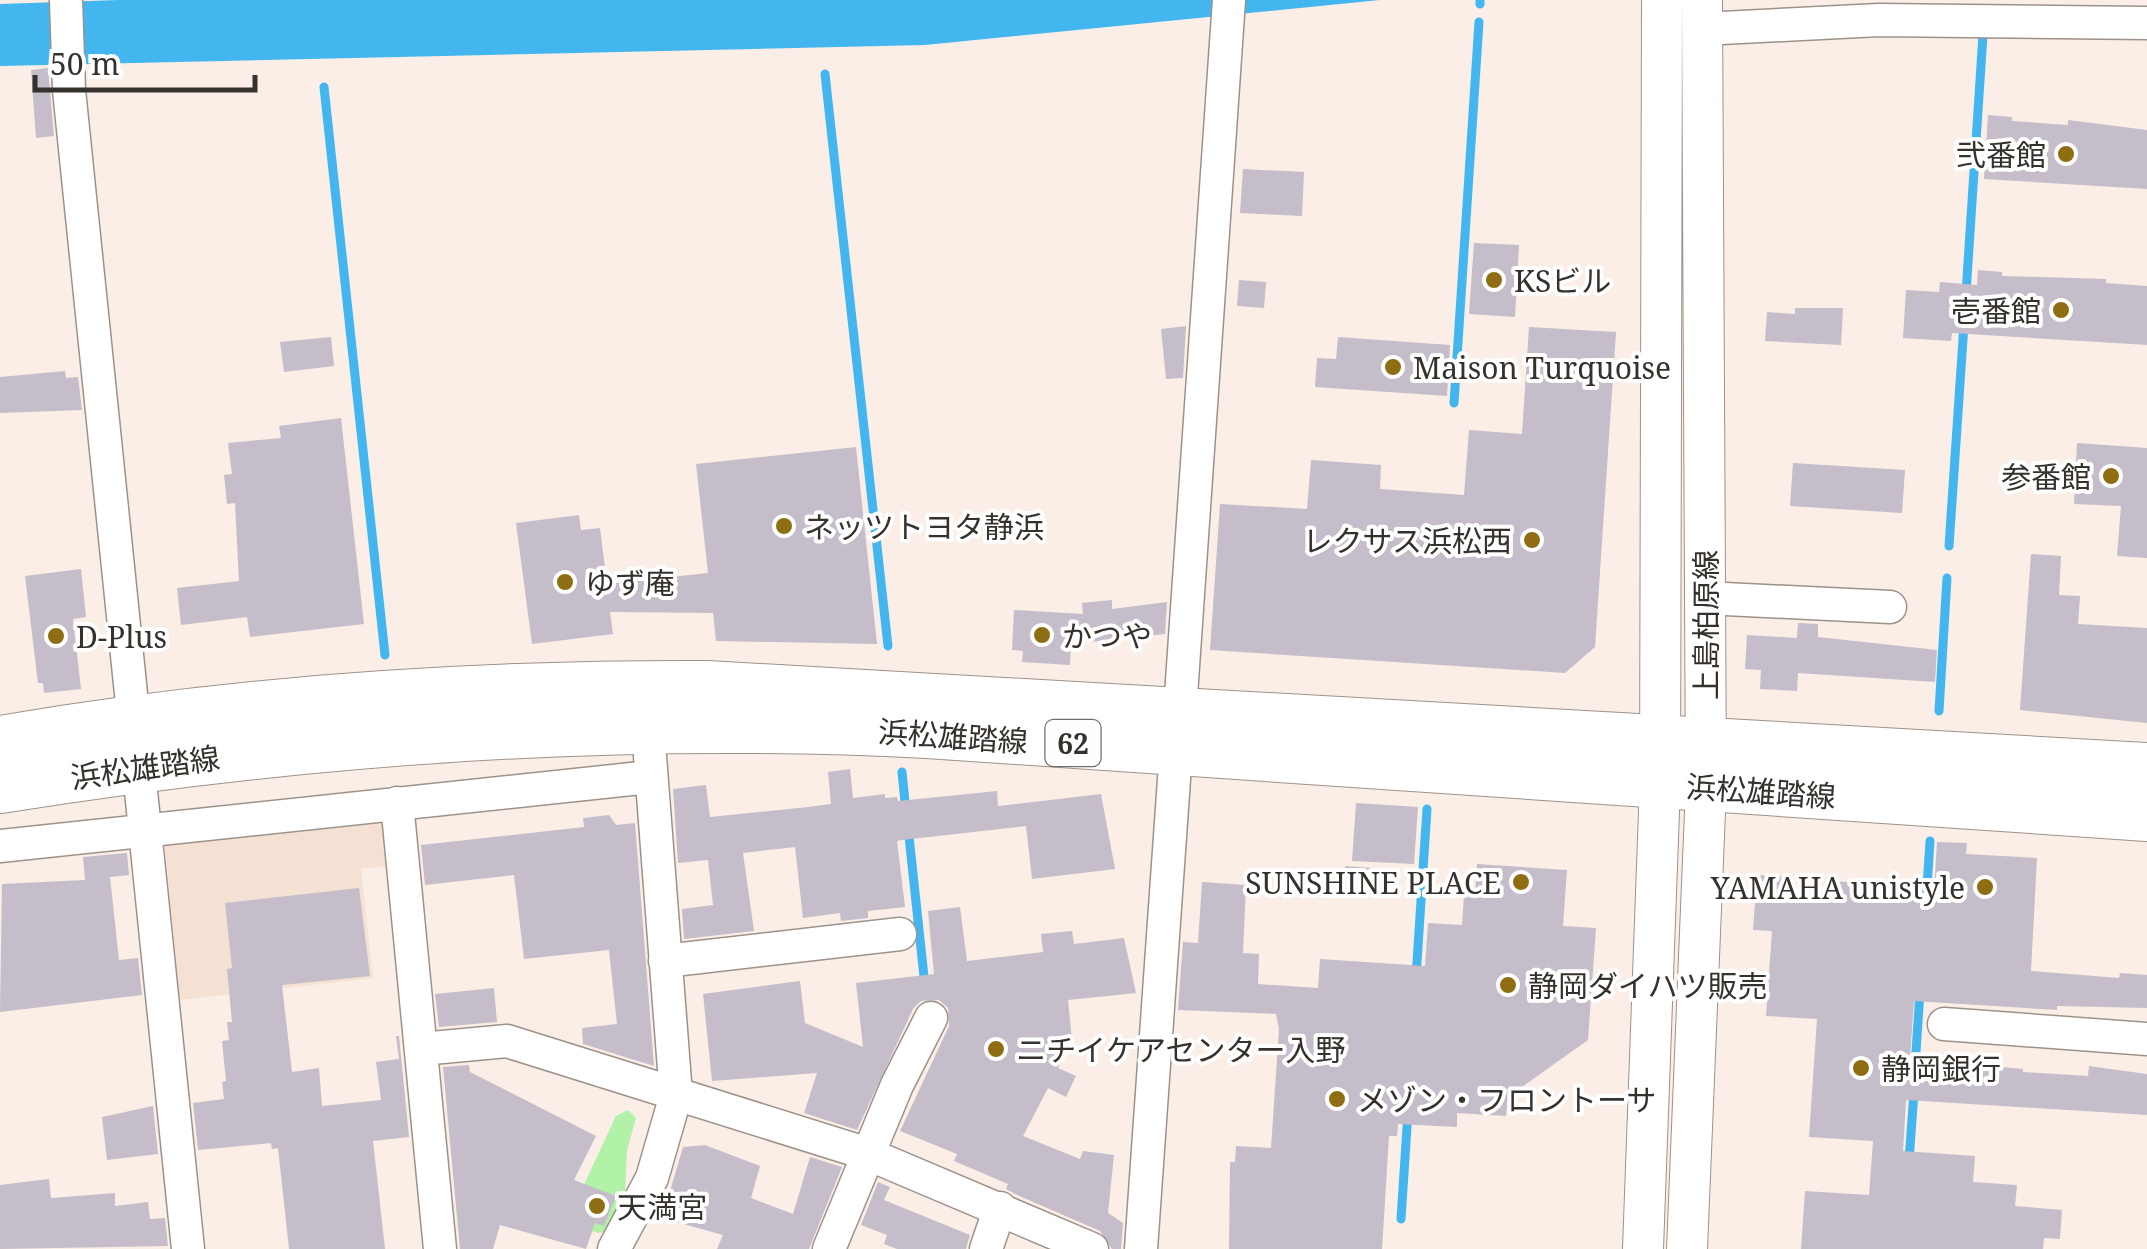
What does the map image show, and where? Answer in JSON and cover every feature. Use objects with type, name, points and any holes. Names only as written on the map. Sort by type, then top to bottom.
[{"type":"main road","name":"浜松雄踏線","points":[[0,788],[136,744],[348,697],[585,685],[785,688],[1178,730],[1683,762],[2147,768]]},
{"type":"main road","name":"浜松雄踏線","points":[[0,741],[136,744],[381,740],[650,727],[1178,730]]},
{"type":"main road","name":"浜松雄踏線","points":[[1683,762],[2147,816]]},
{"type":"street","points":[[66,0],[69,82],[188,1249]]},
{"type":"street","name":"上島柏原線","points":[[1662,6],[1683,762],[1687,1249]]},
{"type":"street","points":[[1702,13],[2147,23]]},
{"type":"street","name":"上島柏原線","points":[[1642,1249],[1683,762],[1705,598],[1702,13]]},
{"type":"street","points":[[1141,1249],[1228,16]]},
{"type":"street","points":[[1705,598],[1890,607]]},
{"type":"street","points":[[614,1249],[652,1178],[676,1095],[650,777],[650,727]]},
{"type":"street","points":[[0,846],[650,777]]},
{"type":"street","points":[[397,803],[440,1249]]},
{"type":"street","points":[[665,961],[900,934]]},
{"type":"street","points":[[829,1249],[868,1154],[932,1018]]},
{"type":"street","points":[[1944,1024],[2147,1039]]},
{"type":"street","points":[[420,1049],[507,1041],[868,1154],[1092,1249]]},
{"type":"street","points":[[986,1249],[1000,1208]]},
{"type":"shaded area","points":[[390,821],[394,865],[361,869],[373,978],[180,1000],[164,835]]},
{"type":"green space","points":[[628,1110],[636,1118],[627,1150],[625,1195],[610,1231],[598,1233],[578,1226],[572,1210],[616,1116]]},
{"type":"water","points":[[118,0],[1380,0],[925,45],[0,66],[0,4]]},
{"type":"building","points":[[48,68],[54,136],[36,138],[31,70]]},
{"type":"building","name":"弐番館","points":[[1988,115],[2012,117],[2012,121],[2068,125],[2068,120],[2147,130],[2147,189],[1984,179]]},
{"type":"building","points":[[1243,169],[1304,172],[1302,216],[1240,213]]},
{"type":"building","name":"KSビル","points":[[1474,243],[1519,245],[1515,317],[1469,314]]},
{"type":"building","name":"壱番館","points":[[1978,270],[2002,272],[2002,276],[2106,279],[2106,283],[2147,286],[2147,345],[1952,333],[1951,341],[1903,338],[1906,290],[1939,292],[1940,282],[1977,285]]},
{"type":"building","points":[[1239,280],[1266,282],[1264,308],[1237,306]]},
{"type":"building","points":[[1795,308],[1843,308],[1841,345],[1765,341],[1767,312],[1795,314]]},
{"type":"building","points":[[1186,326],[1183,378],[1166,379],[1161,329]]},
{"type":"building","points":[[1529,327],[1616,332],[1595,647],[1565,673],[1210,650],[1220,504],[1307,509],[1311,460],[1381,465],[1380,489],[1464,495],[1469,430],[1522,434]]},
{"type":"building","points":[[331,337],[334,366],[284,372],[280,342]]},
{"type":"building","name":"Maison Turquoise","points":[[1338,337],[1450,345],[1447,396],[1315,387],[1317,358],[1336,359]]},
{"type":"building","points":[[65,371],[66,378],[78,377],[82,410],[0,413],[0,377]]},
{"type":"building","points":[[341,418],[364,624],[250,637],[247,617],[181,625],[177,588],[239,581],[235,503],[227,504],[224,475],[232,474],[228,443],[281,438],[279,426]]},
{"type":"building","name":"参番館","points":[[2077,443],[2147,448],[2147,558],[2117,556],[2121,506],[2074,504]]},
{"type":"building","name":"ネッツトヨタ静浜","points":[[856,447],[877,644],[716,641],[713,613],[610,612],[613,634],[532,644],[516,523],[579,515],[581,530],[600,528],[607,584],[708,573],[696,464]]},
{"type":"building","points":[[1793,463],[1905,470],[1902,513],[1790,506]]},
{"type":"building","points":[[2031,554],[2061,556],[2059,595],[2080,596],[2078,624],[2147,628],[2147,723],[2020,710]]},
{"type":"building","name":"D-Plus","points":[[81,569],[86,617],[73,619],[81,689],[44,693],[43,683],[38,683],[25,576]]},
{"type":"building","points":[[1112,600],[1112,609],[1167,602],[1165,634],[1071,644],[1070,665],[1022,662],[1023,651],[1012,650],[1014,610],[1083,614],[1082,603]]},
{"type":"building","points":[[1798,623],[1818,624],[1818,637],[1937,650],[1935,682],[1798,673],[1797,691],[1760,689],[1761,670],[1745,669],[1747,635],[1797,638]]},
{"type":"building","points":[[850,769],[853,798],[885,794],[885,798],[897,797],[898,801],[997,791],[998,806],[1101,794],[1115,869],[1032,879],[1026,826],[902,840],[897,841],[905,907],[868,911],[868,918],[841,921],[840,913],[803,918],[795,847],[743,853],[754,931],[684,939],[682,909],[713,905],[708,860],[678,863],[673,789],[706,785],[710,817],[808,807],[831,804],[828,772]]},
{"type":"building","points":[[1356,803],[1418,807],[1414,864],[1352,861]]},
{"type":"building","points":[[609,815],[616,825],[635,823],[654,1066],[583,1044],[582,1028],[617,1024],[609,950],[524,959],[514,875],[425,885],[421,845],[584,827],[583,818]]},
{"type":"building","points":[[1937,842],[1967,843],[1966,854],[2037,858],[2031,971],[2119,978],[2120,973],[2147,975],[2147,1008],[2057,1006],[2057,1010],[1914,1001],[1910,1058],[2023,1072],[2088,1076],[2089,1066],[2147,1074],[2147,1115],[1906,1100],[1903,1151],[1975,1156],[1973,1182],[2017,1185],[2015,1206],[2062,1210],[2060,1239],[2044,1238],[2043,1249],[1801,1249],[1805,1191],[1869,1195],[1873,1141],[1809,1137],[1817,1019],[1766,1016],[1772,931],[1753,930],[1757,875],[1787,877],[1786,895],[1831,898],[1832,881],[1861,883],[1861,888],[1934,893]]},
{"type":"building","points":[[127,853],[129,875],[110,877],[119,960],[138,958],[142,995],[0,1012],[2,884],[85,880],[83,857]]},
{"type":"building","points":[[1477,864],[1567,870],[1563,926],[1596,928],[1588,1040],[1508,1097],[1506,1116],[1457,1113],[1457,1127],[1398,1124],[1397,1136],[1389,1136],[1382,1249],[1229,1249],[1230,1162],[1235,1162],[1236,1146],[1271,1148],[1279,1029],[1276,1014],[1178,1010],[1183,942],[1198,943],[1202,882],[1246,885],[1243,953],[1259,954],[1258,984],[1318,988],[1320,959],[1425,966],[1428,923],[1462,925],[1464,895],[1475,895]]},
{"type":"building","points":[[1345,866],[1373,868],[1371,891],[1344,889]]},
{"type":"building","points":[[359,888],[370,976],[282,985],[292,1072],[319,1068],[322,1106],[381,1100],[376,1062],[399,1059],[399,1036],[409,1137],[373,1141],[385,1249],[289,1249],[278,1148],[272,1149],[271,1143],[198,1150],[193,1103],[224,1099],[222,1082],[226,1081],[222,1041],[229,1040],[227,1022],[232,1022],[227,969],[232,968],[225,903]]},
{"type":"building","points":[[960,907],[967,961],[1043,952],[1041,934],[1072,931],[1074,944],[1124,938],[1136,993],[1068,1000],[1072,1040],[1058,1068],[1076,1076],[1066,1097],[1048,1088],[1023,1136],[1080,1159],[1083,1151],[1114,1155],[1108,1213],[1123,1223],[1121,1249],[1112,1249],[1100,1231],[1015,1194],[1006,1189],[1008,1184],[954,1161],[957,1154],[900,1131],[949,1026],[948,1008],[939,1000],[921,1001],[913,1009],[857,1130],[804,1113],[817,1073],[712,1081],[703,994],[800,981],[805,1023],[863,1047],[856,983],[934,974],[928,911]]},
{"type":"building","points":[[494,988],[497,1022],[439,1027],[435,994]]},
{"type":"building","points":[[469,1065],[470,1072],[596,1136],[574,1180],[616,1196],[604,1226],[595,1223],[586,1249],[500,1225],[493,1249],[460,1249],[443,1067]]},
{"type":"building","points":[[153,1106],[158,1154],[107,1160],[102,1117]]},
{"type":"building","points":[[705,1145],[760,1166],[751,1198],[793,1214],[810,1157],[842,1167],[809,1249],[717,1249],[723,1235],[662,1218],[683,1147]]},
{"type":"building","points":[[49,1179],[51,1198],[115,1193],[115,1206],[148,1202],[150,1219],[165,1218],[168,1246],[0,1249],[0,1185]]},
{"type":"building","points":[[878,1182],[890,1187],[884,1200],[970,1235],[966,1249],[897,1249],[884,1244],[887,1235],[861,1225]]},
{"type":"waterway","points":[[1454,403],[1479,22]]},
{"type":"waterway","points":[[1966,293],[1983,35]]},
{"type":"waterway","points":[[825,74],[888,646]]},
{"type":"waterway","points":[[324,87],[385,655]]},
{"type":"waterway","points":[[1949,546],[1964,324]]},
{"type":"waterway","points":[[1939,711],[1947,578]]},
{"type":"waterway","points":[[902,772],[906,812]]},
{"type":"waterway","points":[[1416,977],[1427,809]]},
{"type":"waterway","points":[[908,827],[925,986]]},
{"type":"waterway","points":[[1926,902],[1930,841]]},
{"type":"waterway","points":[[1915,1067],[1920,992]]},
{"type":"waterway","points":[[1909,1161],[1914,1092]]},
{"type":"waterway","points":[[1401,1219],[1408,1112]]},
{"type":"place","name":"弐番館","points":[[2066,154]]},
{"type":"place","name":"KSビル","points":[[1494,280]]},
{"type":"place","name":"壱番館","points":[[2061,310]]},
{"type":"place","name":"Maison Turquoise","points":[[1393,367]]},
{"type":"place","name":"参番館","points":[[2111,476]]},
{"type":"place","name":"ネッツトヨタ静浜","points":[[784,526]]},
{"type":"place","name":"レクサス浜松西","points":[[1532,540]]},
{"type":"place","name":"ゆず庵","points":[[565,582]]},
{"type":"place","name":"かつや","points":[[1042,635]]},
{"type":"place","name":"D-Plus","points":[[56,636]]},
{"type":"place","name":"SUNSHINE PLACE","points":[[1521,882]]},
{"type":"place","name":"YAMAHA unistyle","points":[[1985,887]]},
{"type":"place","name":"静岡ダイハツ販売","points":[[1508,985]]},
{"type":"place","name":"ニチイケアセンター入野","points":[[996,1049]]},
{"type":"place","name":"静岡銀行","points":[[1861,1068]]},
{"type":"place","name":"メゾン・フロントーサ","points":[[1337,1099]]},
{"type":"place","name":"天満宮","points":[[597,1206]]}]
